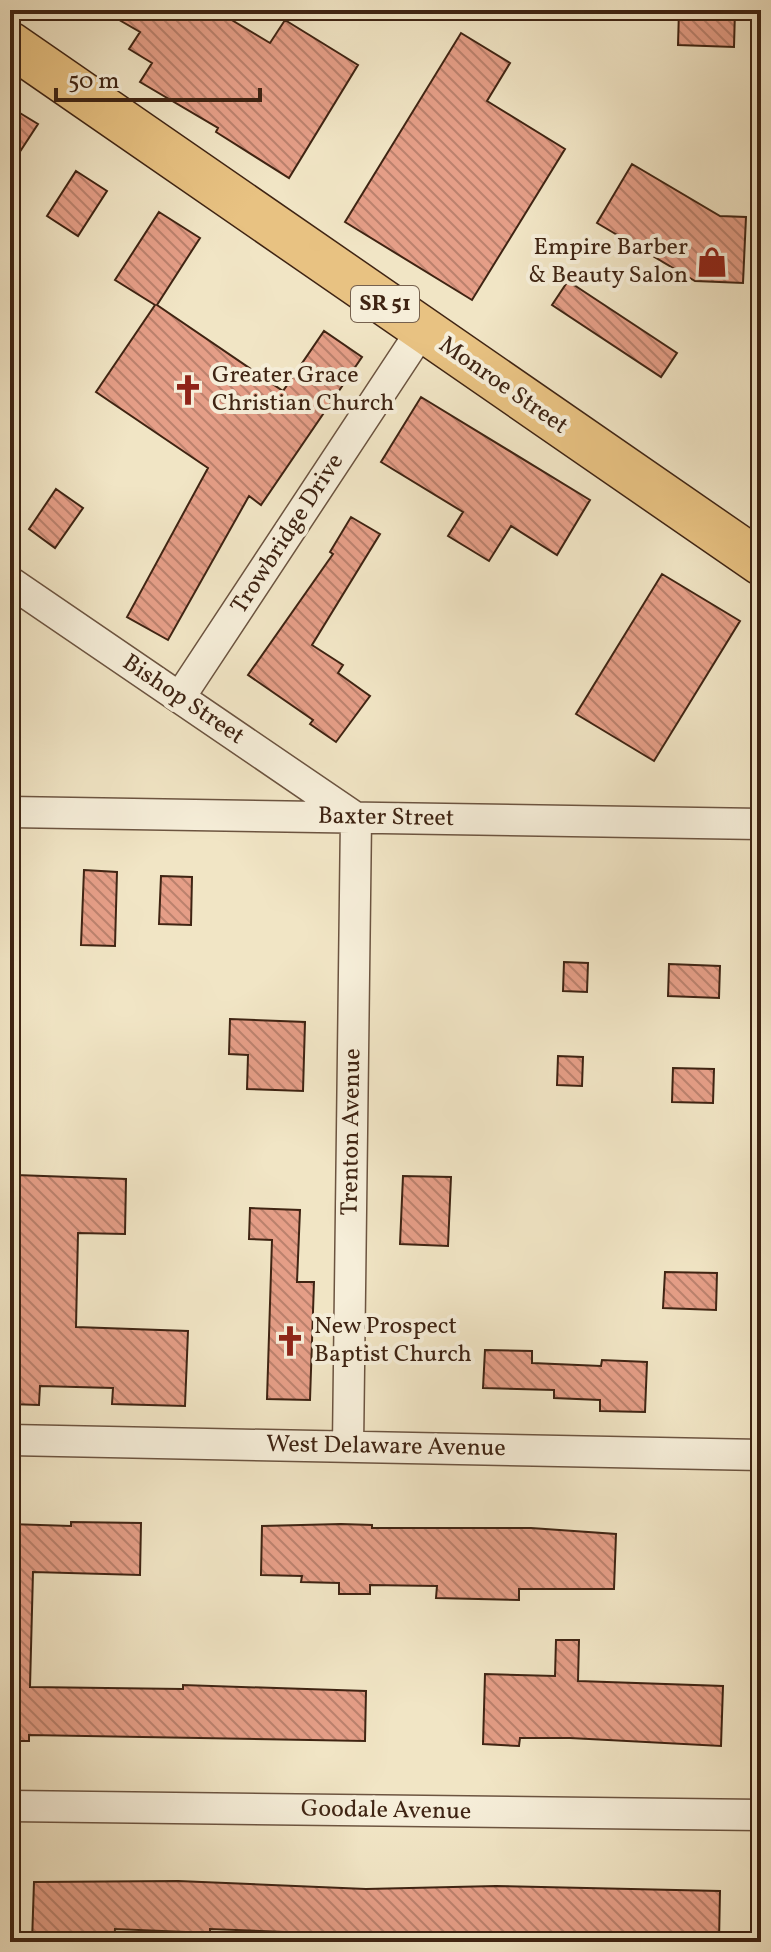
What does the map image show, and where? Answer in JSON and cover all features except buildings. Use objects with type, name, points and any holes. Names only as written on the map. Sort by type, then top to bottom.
[{"type":"main road","name":"Monroe Street","points":[[10,44],[761,563]]},
{"type":"street","name":"Trowbridge Drive","points":[[180,697],[422,330]]},
{"type":"street","name":"Bishop Street","points":[[10,582],[356,818]]},
{"type":"street","name":"Baxter Street","points":[[10,812],[761,824]]},
{"type":"street","name":"Trenton Avenue","points":[[348,1446],[356,818]]},
{"type":"street","name":"West Delaware Avenue","points":[[10,1440],[761,1455]]},
{"type":"street","name":"Goodale Avenue","points":[[10,1806],[761,1815]]},
{"type":"place","name":"Empire Barber & Beauty Salon","points":[[712,262]]},
{"type":"place","name":"Greater Grace Christian Church","points":[[188,390]]},
{"type":"place","name":"New Prospect Baptist Church","points":[[290,1341]]}]
